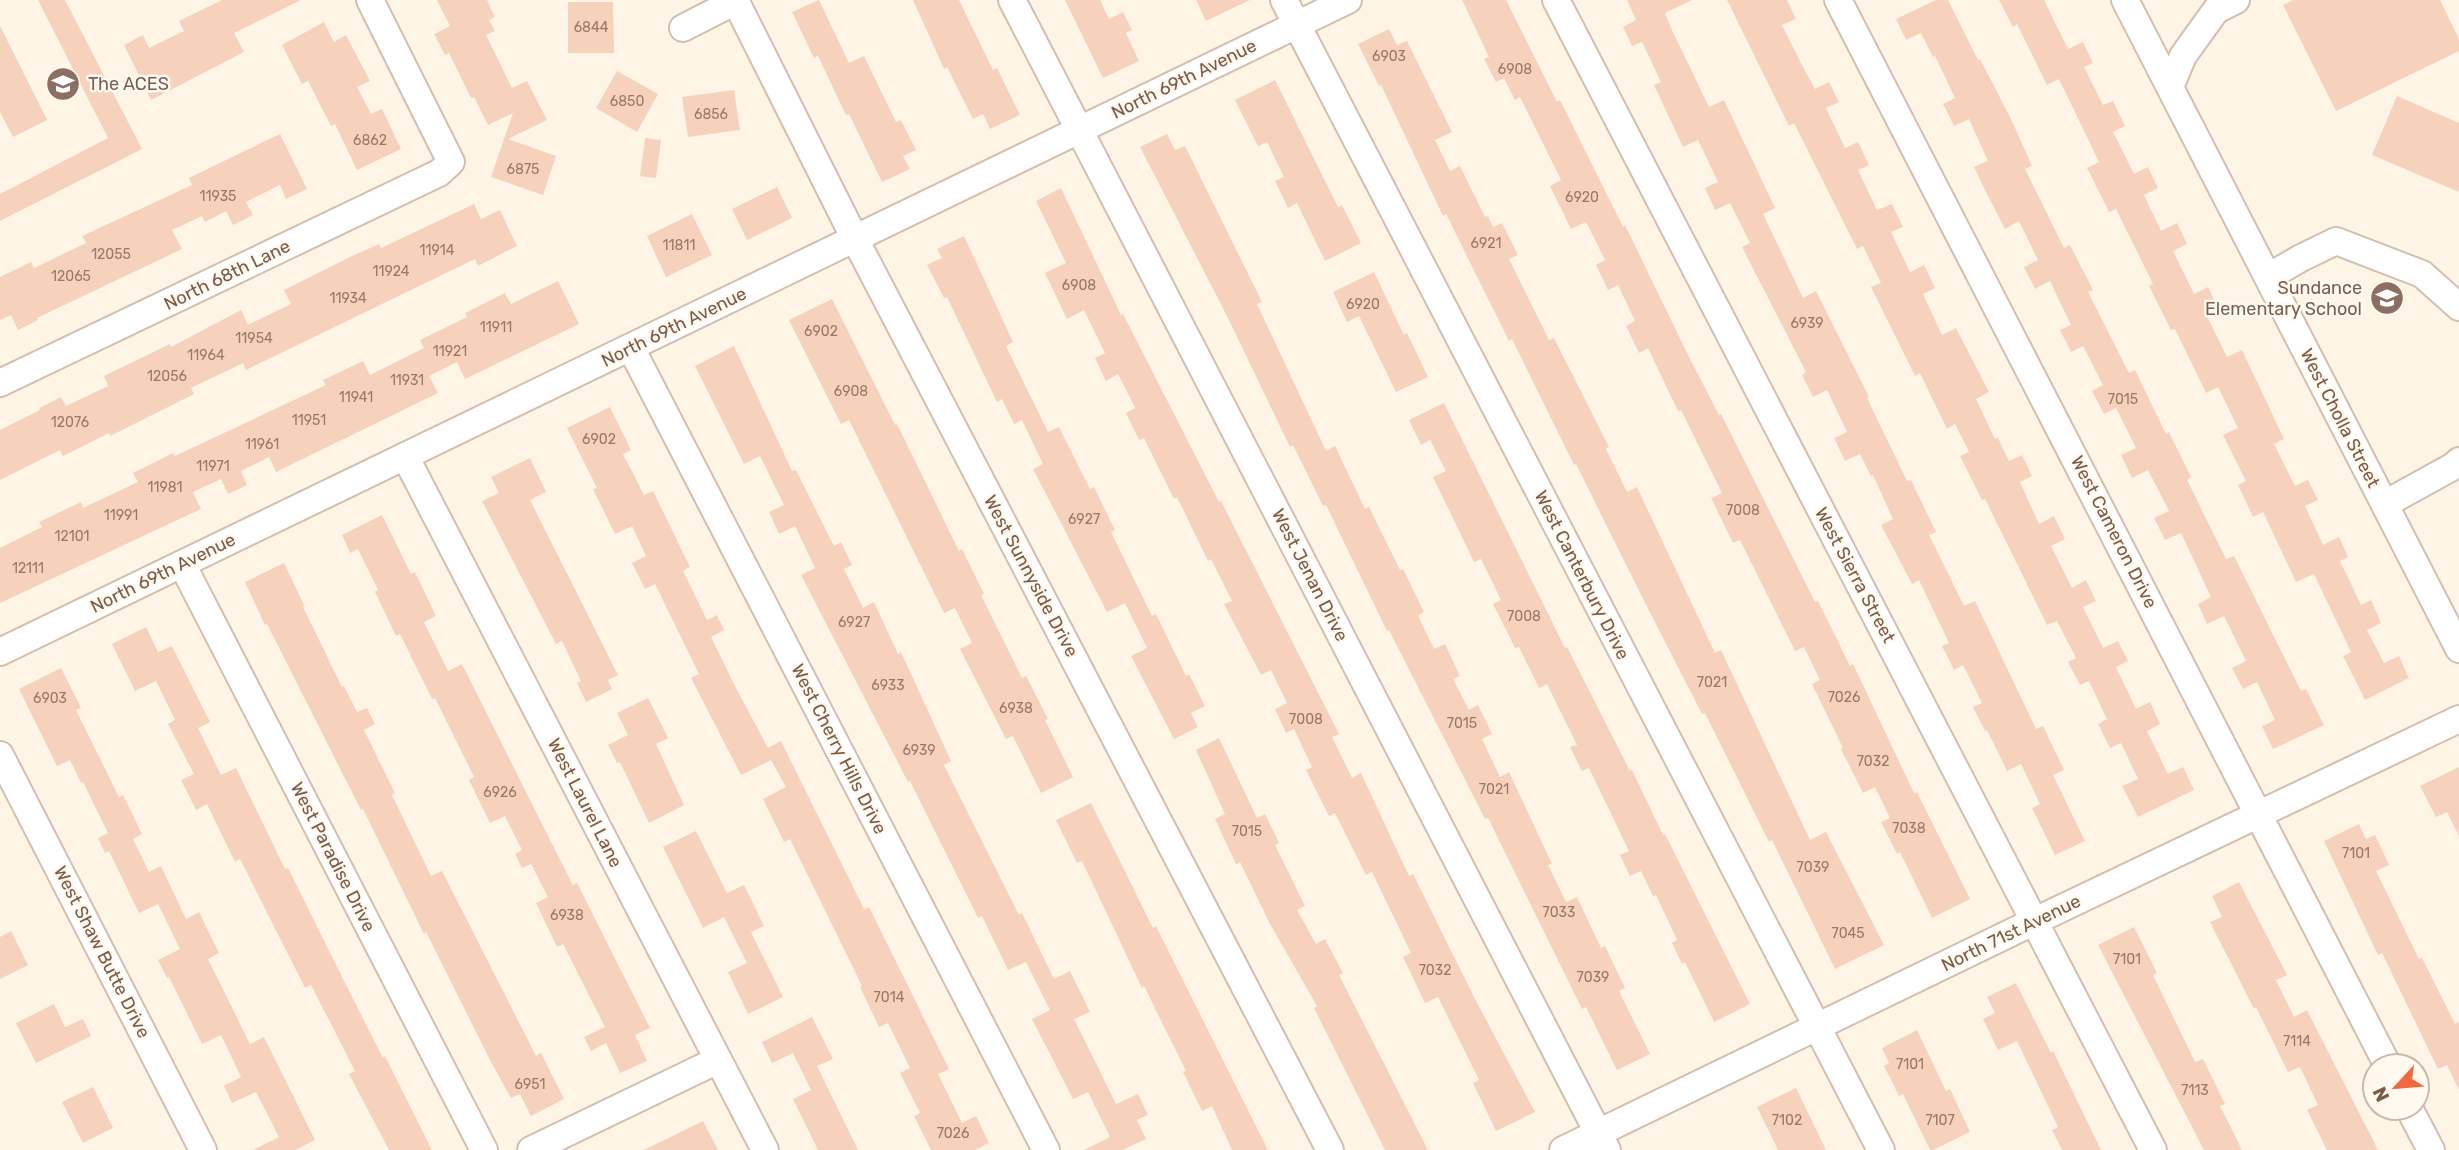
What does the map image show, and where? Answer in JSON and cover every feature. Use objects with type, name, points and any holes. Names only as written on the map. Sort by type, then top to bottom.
[{"type":"street","name":"North 68th Lane","points":[[0,383],[439,173],[451,162],[370,0]]},
{"type":"street","name":"West Jenan Drive","points":[[1012,0],[1603,1142]]},
{"type":"street","name":"West Canterbury Drive","points":[[1284,0],[1881,1150]]},
{"type":"street","name":"North 69th Avenue","points":[[0,652],[1348,0]]},
{"type":"street","name":"West Sierra Street","points":[[1556,0],[2153,1150]]},
{"type":"street","name":"West Cameron Drive","points":[[1838,0],[2381,1052]]},
{"type":"street","name":"West Cholla Street","points":[[2125,0],[2459,649]]},
{"type":"street","points":[[2170,87],[2183,56],[2216,9],[2236,0]]},
{"type":"street","name":"West Sunnyside Drive","points":[[683,28],[736,1],[855,239],[1330,1150]]},
{"type":"street","points":[[2268,277],[2336,242],[2422,274],[2459,307]]},
{"type":"street","name":"West Cherry Hills Drive","points":[[631,348],[1046,1150]]},
{"type":"street","name":"West Laurel Lane","points":[[404,456],[765,1150]]},
{"type":"street","points":[[2385,504],[2459,461]]},
{"type":"street","name":"West Paradise Drive","points":[[182,564],[484,1150]]},
{"type":"street","name":"North 71st Avenue","points":[[1563,1150],[1603,1142],[1817,1028],[2459,719]]},
{"type":"street","name":"West Shaw Butte Drive","points":[[0,755],[204,1150]]},
{"type":"street","points":[[531,1150],[719,1060]]},
{"type":"street","points":[[2416,1122],[2431,1150]]},
{"type":"building","points":[[38,0],[65,0],[142,149],[0,221],[0,194],[108,138]]},
{"type":"building","points":[[222,0],[301,0],[234,33],[244,52],[151,100],[124,45],[143,35],[149,48],[184,31],[179,21]]},
{"type":"building","points":[[437,0],[487,0],[495,17],[489,20],[495,31],[486,35],[512,88],[527,81],[547,120],[508,139],[556,156],[543,195],[491,177],[513,113],[488,125],[449,53],[445,55],[434,34],[450,26]]},
{"type":"building","points":[[819,0],[849,63],[864,56],[896,122],[901,120],[916,150],[903,156],[910,169],[882,182],[849,114],[846,115],[818,56],[814,58],[792,12]]},
{"type":"building","points":[[913,0],[959,0],[993,70],[997,68],[1020,115],[990,129],[983,114],[973,119],[947,67],[944,69]]},
{"type":"building","points":[[1065,0],[1100,0],[1109,19],[1123,12],[1132,30],[1126,33],[1139,61],[1103,78]]},
{"type":"building","points":[[1196,0],[1250,0],[1206,21]]},
{"type":"building","points":[[1462,0],[1506,0],[1557,102],[1560,100],[1623,227],[1625,225],[1688,355],[1719,415],[1721,414],[1815,602],[1818,601],[1850,666],[1853,664],[1914,793],[1917,792],[1970,899],[1932,918],[1900,852],[1897,854],[1881,822],[1890,818],[1875,787],[1863,793],[1841,749],[1843,748],[1812,684],[1820,680],[1804,647],[1795,651],[1740,540],[1733,543],[1711,498],[1722,493],[1681,410],[1678,411],[1648,348],[1639,353],[1626,326],[1635,321],[1618,285],[1608,290],[1596,265],[1605,260],[1586,222],[1571,229],[1550,186],[1561,180],[1520,97],[1515,100],[1504,78],[1496,82],[1484,59],[1489,57]]},
{"type":"building","points":[[1627,0],[1692,0],[1665,13],[1671,28],[1709,107],[1724,100],[1775,208],[1763,214],[1803,298],[1816,291],[1907,481],[1911,480],[1936,532],[1929,535],[1964,606],[1975,601],[2036,729],[2043,726],[2064,770],[2053,775],[2085,841],[2055,855],[2032,808],[2040,804],[2021,764],[2007,771],[1987,730],[1985,731],[1973,707],[1982,703],[1963,665],[1954,670],[1942,646],[1949,643],[1919,580],[1912,584],[1881,525],[1893,519],[1873,475],[1871,476],[1860,454],[1845,461],[1834,438],[1847,432],[1827,390],[1813,397],[1802,375],[1806,372],[1742,247],[1750,243],[1730,203],[1715,210],[1705,188],[1718,182],[1698,140],[1683,147],[1654,85],[1661,82],[1642,42],[1632,46],[1623,27],[1636,20]]},
{"type":"building","points":[[1727,0],[1787,0],[1796,19],[1782,25],[1802,65],[1815,89],[1829,82],[1839,102],[1826,108],[1845,148],[1858,142],[1869,165],[1858,170],[1877,210],[1892,204],[1903,227],[1891,232],[1910,272],[1924,265],[1935,288],[1923,294],[1942,335],[1956,328],[1989,392],[1976,399],[1995,439],[1998,438],[2009,461],[2022,455],[2032,476],[2020,482],[2039,524],[2054,516],[2065,539],[2051,546],[2072,588],[2086,580],[2096,601],[2083,607],[2103,648],[2118,641],[2128,661],[2116,667],[2136,709],[2150,702],[2160,724],[2147,731],[2168,774],[2183,767],[2194,790],[2138,817],[2122,786],[2138,779],[2121,743],[2110,748],[2098,724],[2107,719],[2089,681],[2080,685],[2068,662],[2076,658],[2057,621],[2047,625],[1985,499],[1982,500],[1960,456],[1969,452],[1955,424],[1947,429],[1920,373],[1915,376],[1871,287],[1881,283],[1863,246],[1857,249],[1794,123],[1789,126]]},
{"type":"building","points":[[1936,0],[1948,0],[1978,60],[1980,59],[2032,166],[2025,169],[2064,248],[2070,245],[2093,290],[2088,292],[2129,373],[2135,370],[2166,434],[2169,432],[2191,477],[2187,480],[2226,559],[2234,556],[2301,691],[2306,689],[2324,725],[2273,749],[2262,726],[2275,720],[2257,682],[2243,689],[2232,668],[2246,661],[2224,616],[2207,624],[2198,604],[2211,597],[2181,533],[2165,540],[2154,518],[2169,511],[2148,470],[2132,478],[2121,455],[2136,448],[2116,408],[2104,414],[2092,391],[2103,385],[2083,346],[2071,352],[2060,330],[2071,325],[2050,281],[2035,289],[2024,267],[2038,260],[2019,221],[2005,229],[1984,188],[1974,167],[1988,161],[1969,119],[1954,126],[1943,104],[1955,98],[1935,56],[1933,57],[1921,33],[1906,40],[1896,19]]},
{"type":"building","points":[[1999,0],[2044,0],[2068,49],[2083,42],[2093,63],[2084,67],[2103,105],[2113,101],[2125,126],[2113,132],[2134,174],[2148,167],[2158,188],[2144,195],[2161,231],[2177,223],[2187,244],[2173,251],[2194,294],[2208,287],[2218,308],[2206,314],[2227,357],[2242,350],[2284,439],[2274,444],[2295,486],[2308,480],[2318,500],[2305,506],[2323,545],[2339,537],[2348,557],[2340,561],[2361,605],[2371,600],[2381,623],[2367,630],[2384,663],[2399,656],[2409,678],[2365,700],[2343,656],[2351,652],[2314,574],[2296,582],[2263,512],[2253,517],[2238,485],[2246,481],[2223,435],[2238,428],[2218,387],[2206,393],[2175,329],[2171,330],[2149,286],[2153,284],[2116,209],[2109,212],[2087,168],[2099,162],[2059,79],[2047,85],[2017,24],[2013,27]]},
{"type":"building","points":[[2293,0],[2440,0],[2459,39],[2459,51],[2336,111],[2283,5]]},
{"type":"building","points":[[568,2],[613,2],[614,53],[568,53]]},
{"type":"building","points":[[324,22],[334,42],[346,35],[370,81],[357,87],[371,114],[382,109],[401,149],[357,170],[335,124],[331,126],[308,81],[302,84],[282,45]]},
{"type":"building","points":[[0,26],[47,120],[13,137],[0,112]]},
{"type":"building","points":[[1389,29],[1397,45],[1407,41],[1452,132],[1435,140],[1450,171],[1460,166],[1485,217],[1488,216],[1493,227],[1502,223],[1518,255],[1509,259],[1549,340],[1554,338],[1609,447],[1606,449],[1627,492],[1637,487],[1715,653],[1721,650],[1810,840],[1826,832],[1884,945],[1835,969],[1772,840],[1769,842],[1705,713],[1702,714],[1512,339],[1509,341],[1446,214],[1443,216],[1381,85],[1379,86],[1358,44]]},
{"type":"building","points":[[617,71],[658,94],[637,132],[596,108]]},
{"type":"building","points":[[1275,80],[1338,207],[1342,205],[1361,243],[1325,261],[1297,203],[1288,208],[1275,181],[1284,177],[1267,142],[1258,146],[1235,100]]},
{"type":"building","points":[[734,90],[740,130],[688,137],[682,97]]},
{"type":"building","points":[[2397,96],[2459,123],[2459,192],[2372,155]]},
{"type":"building","points":[[280,134],[307,189],[286,199],[280,185],[246,202],[253,215],[233,225],[226,211],[205,222],[202,216],[172,230],[182,249],[37,318],[38,320],[18,330],[11,315],[0,320],[0,277],[31,262],[34,268],[86,243],[82,236],[192,185],[189,178]]},
{"type":"building","points":[[1167,134],[1175,150],[1185,146],[1262,302],[1257,304],[1326,451],[1335,446],[1365,509],[1369,507],[1400,570],[1403,569],[1424,612],[1418,616],[1434,649],[1445,644],[1460,676],[1453,679],[1469,710],[1478,705],[1492,734],[1482,739],[1500,777],[1509,772],[1552,864],[1548,865],[1566,902],[1577,897],[1601,948],[1605,946],[1625,988],[1619,991],[1650,1054],[1617,1070],[1586,1007],[1582,1009],[1488,818],[1485,819],[1389,630],[1387,631],[1326,505],[1323,506],[1293,445],[1290,447],[1228,318],[1140,147]]},
{"type":"building","points":[[645,138],[661,140],[656,178],[640,176]]},
{"type":"building","points":[[777,187],[792,218],[747,240],[732,209]]},
{"type":"building","points":[[1061,188],[1121,315],[1123,314],[1219,502],[1221,501],[1339,734],[1332,737],[1352,778],[1361,773],[1409,876],[1413,874],[1535,1112],[1496,1131],[1473,1083],[1479,1080],[1438,997],[1425,1003],[1403,957],[1411,953],[1372,872],[1366,875],[1335,813],[1329,816],[1306,770],[1312,767],[1294,729],[1286,733],[1275,709],[1287,703],[1271,670],[1261,675],[1224,604],[1232,601],[1211,559],[1208,561],[1144,438],[1139,440],[1126,413],[1135,408],[1118,374],[1106,381],[1095,358],[1105,353],[1084,310],[1067,319],[1045,273],[1066,263],[1036,201]]},
{"type":"building","points":[[474,204],[481,219],[500,210],[517,246],[478,266],[475,259],[246,370],[243,363],[191,388],[194,394],[110,436],[109,433],[63,456],[60,450],[0,480],[0,430],[61,397],[66,406],[108,386],[104,376],[170,344],[171,347],[241,310],[248,325],[291,304],[284,290],[352,256],[379,244],[381,248]]},
{"type":"building","points":[[692,214],[712,255],[666,277],[647,236]]},
{"type":"building","points":[[964,236],[1013,342],[1006,346],[1048,432],[1059,427],[1090,489],[1094,487],[1115,530],[1111,532],[1152,616],[1156,614],[1186,676],[1189,674],[1205,706],[1191,713],[1198,727],[1174,739],[1131,656],[1147,648],[1125,603],[1107,612],[1033,469],[1043,464],[1022,420],[1014,424],[1002,399],[997,402],[947,297],[944,298],[927,265],[942,258],[937,249]]},
{"type":"building","points":[[1374,272],[1404,335],[1407,333],[1428,377],[1396,392],[1359,316],[1347,322],[1333,292]]},
{"type":"building","points":[[558,281],[579,324],[465,379],[457,362],[429,376],[438,393],[276,472],[269,457],[241,471],[247,485],[228,494],[221,479],[193,492],[201,509],[0,603],[0,548],[42,527],[39,522],[81,502],[83,508],[138,482],[133,473],[326,385],[323,380],[363,361],[370,375],[424,348],[420,340],[467,317],[465,313],[505,293],[511,304]]},
{"type":"building","points":[[832,299],[959,551],[962,549],[984,594],[981,595],[1022,678],[1026,676],[1048,719],[1045,720],[1073,777],[1041,793],[1013,736],[1006,739],[960,649],[972,643],[955,608],[944,613],[849,420],[841,424],[789,320]]},
{"type":"building","points":[[734,346],[792,471],[796,470],[834,546],[841,542],[852,565],[844,569],[863,608],[874,602],[898,654],[901,652],[951,761],[944,765],[1019,915],[1022,913],[1054,979],[1070,971],[1090,1012],[1074,1019],[1116,1104],[1138,1094],[1148,1115],[1137,1120],[1146,1139],[1122,1150],[1084,1150],[1110,1137],[1088,1092],[1073,1099],[1032,1019],[1050,1010],[1026,962],[1008,970],[982,916],[978,918],[910,781],[908,782],[801,575],[815,568],[795,526],[779,534],[769,512],[784,505],[760,456],[744,464],[695,366]]},
{"type":"building","points":[[1444,403],[1565,648],[1567,647],[1630,771],[1632,770],[1750,1004],[1714,1022],[1685,962],[1682,964],[1672,943],[1677,940],[1656,895],[1653,896],[1641,871],[1630,876],[1620,855],[1629,851],[1589,768],[1582,771],[1570,747],[1577,745],[1547,684],[1539,688],[1519,647],[1515,648],[1493,604],[1501,600],[1481,559],[1474,562],[1433,477],[1446,471],[1430,440],[1421,445],[1409,420]]},
{"type":"building","points":[[610,407],[631,450],[623,454],[644,495],[653,491],[690,567],[683,571],[707,620],[717,615],[724,630],[711,637],[735,686],[768,748],[781,741],[864,909],[869,907],[949,1069],[938,1074],[962,1123],[976,1116],[989,1143],[975,1150],[931,1150],[914,1116],[920,1113],[900,1073],[910,1068],[888,1023],[879,1027],[860,987],[862,986],[790,839],[784,842],[763,799],[786,787],[771,760],[741,775],[691,678],[699,674],[655,584],[645,589],[632,563],[646,556],[632,526],[615,534],[593,489],[597,488],[567,428]]},
{"type":"building","points":[[530,458],[546,492],[530,500],[618,675],[608,680],[612,689],[586,702],[577,683],[581,681],[562,641],[556,644],[482,501],[499,493],[491,477]]},
{"type":"building","points":[[382,515],[411,574],[415,572],[436,616],[424,622],[448,671],[462,664],[573,885],[577,883],[650,1028],[635,1035],[647,1061],[620,1073],[606,1043],[591,1051],[584,1037],[605,1027],[563,944],[557,947],[536,903],[548,897],[531,864],[522,868],[515,854],[522,850],[505,816],[490,823],[469,780],[474,777],[435,698],[432,699],[400,634],[396,636],[358,549],[350,553],[342,535]]},
{"type":"building","points":[[284,563],[342,687],[344,686],[357,712],[367,708],[375,724],[364,730],[431,876],[442,871],[536,1056],[541,1053],[564,1099],[531,1116],[520,1094],[511,1098],[491,1062],[245,582]]},
{"type":"building","points":[[146,627],[158,652],[172,646],[210,722],[198,728],[221,775],[236,768],[285,869],[288,868],[432,1150],[389,1150],[349,1074],[355,1071],[311,985],[305,988],[240,859],[235,862],[207,804],[196,810],[181,780],[194,774],[168,724],[175,720],[156,681],[135,691],[112,644]]},
{"type":"building","points":[[61,668],[81,708],[76,710],[119,797],[123,795],[142,834],[133,839],[149,872],[161,866],[186,919],[199,912],[219,953],[208,959],[250,1044],[264,1037],[315,1140],[295,1150],[253,1150],[279,1137],[256,1092],[232,1103],[224,1086],[241,1077],[221,1035],[202,1044],[158,960],[180,949],[158,904],[139,913],[109,851],[105,853],[98,838],[108,833],[83,782],[81,783],[70,760],[57,766],[19,689]]},
{"type":"building","points":[[648,698],[668,738],[656,744],[684,805],[649,823],[620,762],[617,763],[608,745],[628,735],[617,713]]},
{"type":"building","points":[[1219,738],[1257,818],[1265,814],[1279,843],[1275,845],[1305,906],[1297,910],[1316,944],[1325,939],[1343,973],[1339,975],[1428,1150],[1385,1150],[1314,1008],[1317,1006],[1270,924],[1240,862],[1236,864],[1215,819],[1225,814],[1196,750]]},
{"type":"building","points":[[2459,767],[2459,836],[2447,812],[2436,817],[2420,786]]},
{"type":"building","points":[[1091,803],[1268,1150],[1232,1150],[1212,1106],[1202,1111],[1183,1072],[1186,1071],[1144,986],[1142,988],[1082,861],[1077,863],[1056,820]]},
{"type":"building","points":[[2359,824],[2366,839],[2375,835],[2389,865],[2376,871],[2419,959],[2422,958],[2455,1024],[2459,1022],[2459,1090],[2447,1065],[2438,1069],[2382,953],[2378,955],[2324,841]]},
{"type":"building","points":[[696,831],[727,893],[744,885],[764,926],[751,932],[783,997],[748,1014],[728,972],[747,963],[724,917],[703,928],[663,847]]},
{"type":"building","points":[[2239,882],[2287,975],[2276,980],[2294,1017],[2307,1010],[2361,1116],[2361,1122],[2364,1122],[2378,1150],[2327,1150],[2307,1110],[2318,1105],[2300,1067],[2288,1072],[2210,922],[2222,917],[2212,896]]},
{"type":"building","points":[[2134,927],[2157,973],[2153,975],[2195,1062],[2203,1059],[2225,1104],[2220,1106],[2242,1150],[2204,1150],[2098,945]]},
{"type":"building","points":[[11,931],[28,965],[0,979],[0,937]]},
{"type":"building","points":[[2016,983],[2051,1053],[2053,1051],[2101,1150],[2062,1150],[2052,1130],[2058,1127],[2017,1041],[1998,1050],[1983,1019],[1995,1013],[1987,997]]},
{"type":"building","points":[[54,1004],[65,1027],[83,1019],[91,1036],[36,1063],[16,1023]]},
{"type":"building","points":[[812,1017],[833,1059],[817,1066],[858,1150],[818,1150],[793,1099],[811,1090],[793,1053],[772,1063],[762,1042]]},
{"type":"building","points":[[1917,1030],[1946,1091],[1950,1089],[1970,1132],[1933,1150],[1930,1150],[1903,1094],[1899,1096],[1884,1066],[1889,1063],[1882,1048]]},
{"type":"building","points":[[93,1087],[113,1128],[83,1143],[62,1102]]},
{"type":"building","points":[[1796,1088],[1826,1150],[1778,1150],[1757,1107]]},
{"type":"building","points":[[703,1121],[718,1150],[644,1150]]},
{"type":"place","name":"The ACES","points":[[63,84]]},
{"type":"place","name":"Sundance Elementary School","points":[[2387,298]]}]
